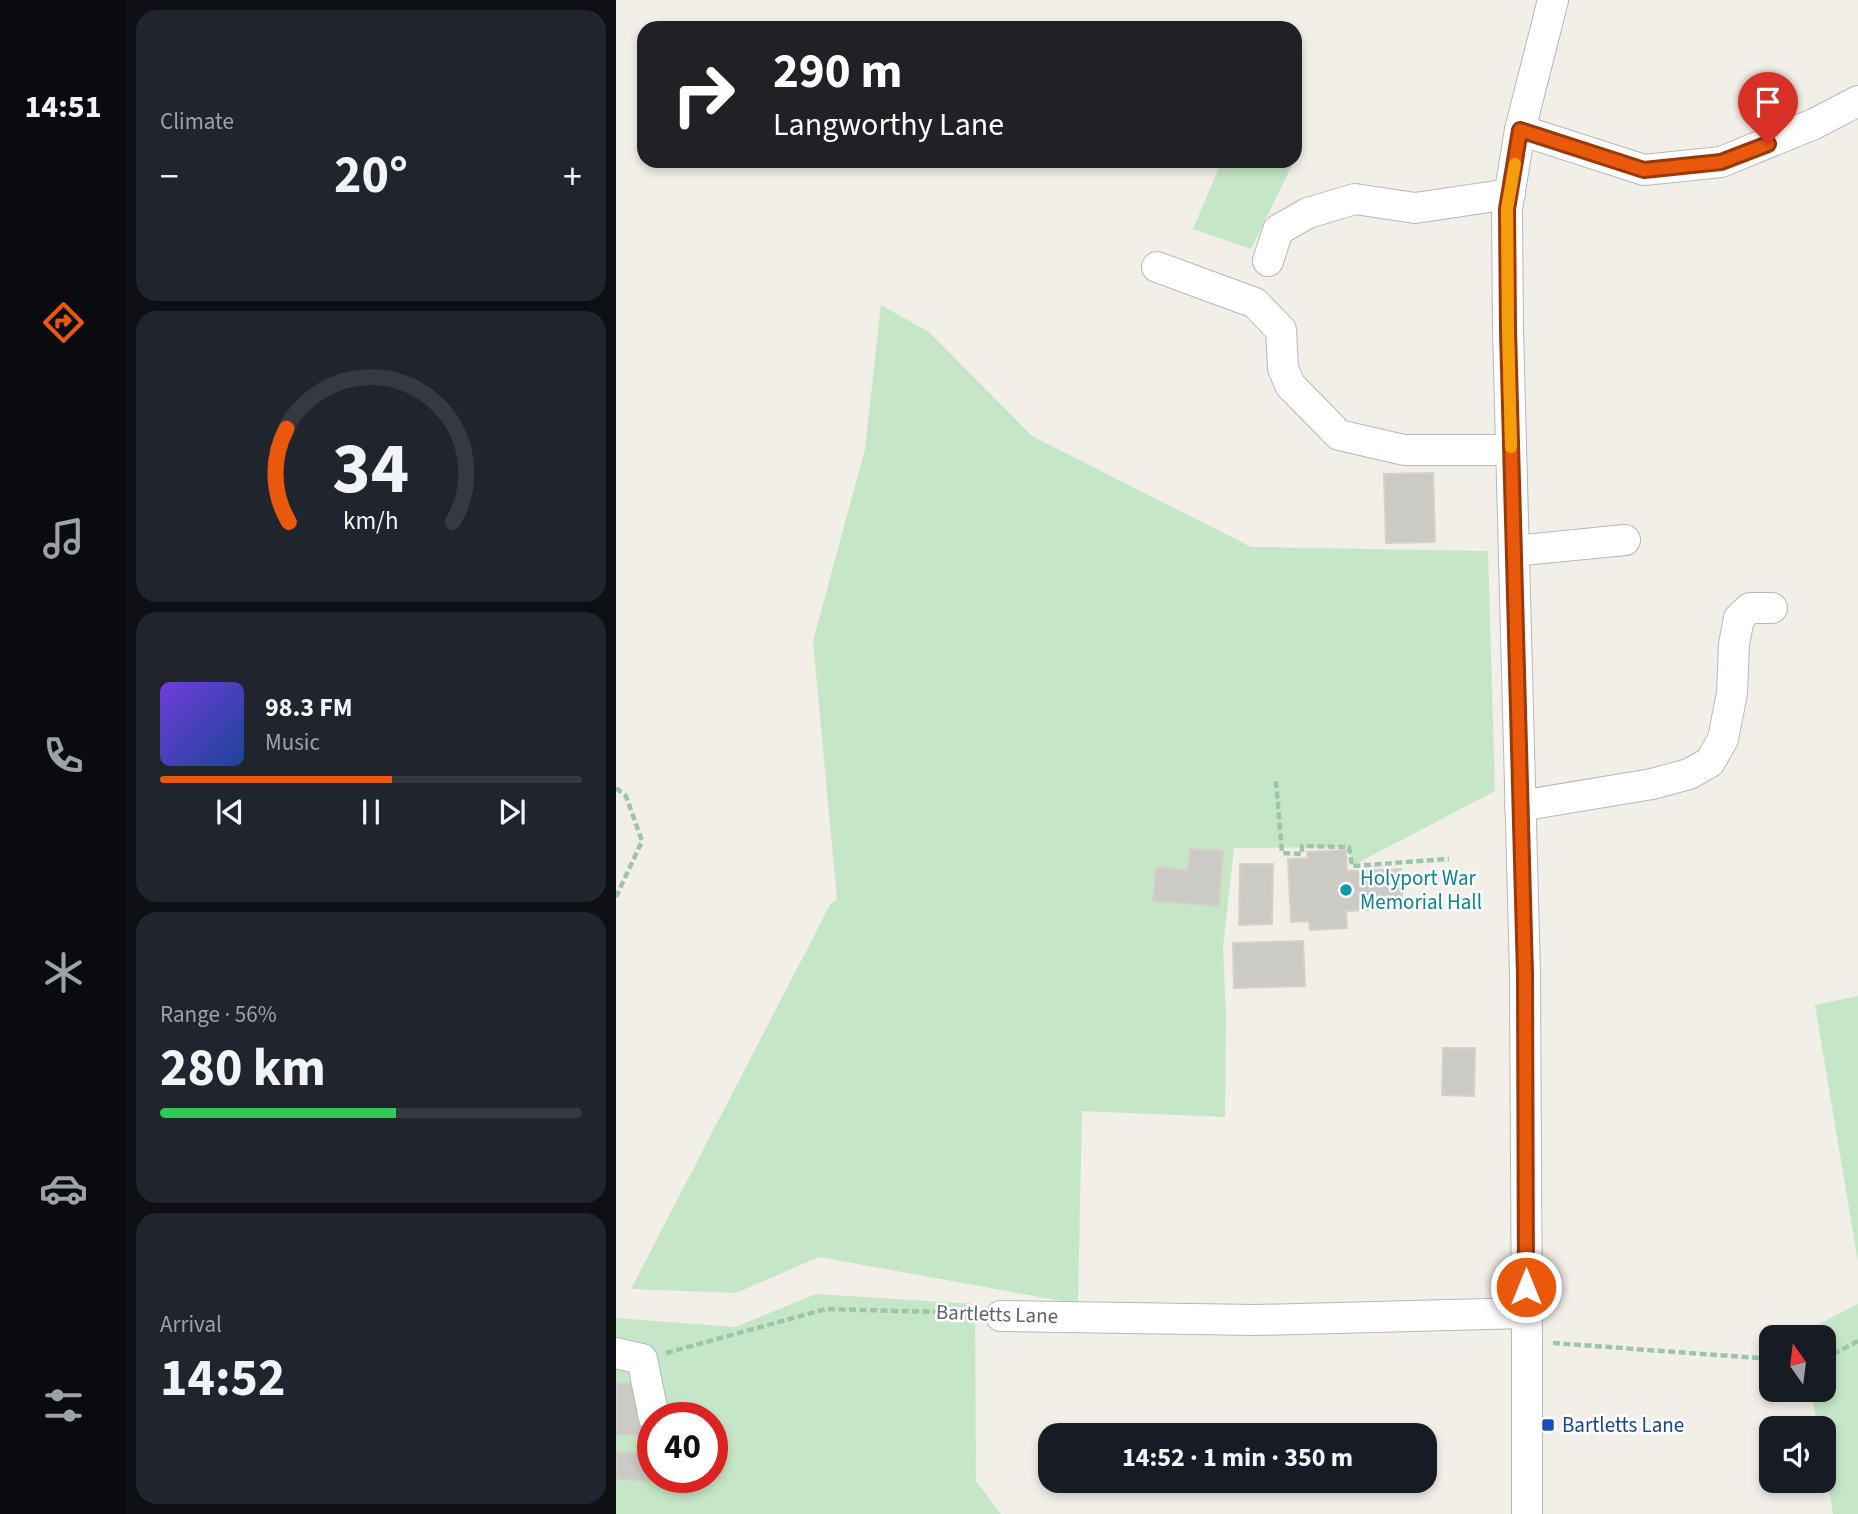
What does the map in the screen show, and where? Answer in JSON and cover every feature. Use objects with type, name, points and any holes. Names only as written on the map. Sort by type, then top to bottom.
[{"type":"street","points":[[1527,1514],[1525,989],[1507,209],[1520,130],[1553,0]]},
{"type":"street","points":[[1520,130],[1644,170],[1657,169],[1721,162],[1814,124],[1858,101]]},
{"type":"street","points":[[1268,261],[1278,230],[1308,213],[1355,199],[1415,208],[1510,194]]},
{"type":"street","points":[[1157,267],[1255,303],[1281,330],[1283,368],[1290,385],[1339,435],[1404,450],[1511,450]]},
{"type":"street","points":[[1514,551],[1625,541]]},
{"type":"street","points":[[1520,806],[1652,783],[1689,774],[1710,762],[1723,739],[1732,692],[1734,644],[1739,618],[1750,608],[1772,608]]},
{"type":"street","name":"Bartletts Lane","points":[[1002,1316],[1527,1327]]},
{"type":"street","points":[[629,1356],[648,1402]]},
{"type":"path","points":[[1276,781],[1282,853],[1302,854],[1302,846],[1349,847],[1352,866],[1449,859]]},
{"type":"path","points":[[616,788],[626,796],[642,841],[616,897]]},
{"type":"path","name":"Bartletts Lane","points":[[629,1356],[826,1309],[939,1312],[980,1318],[1002,1316]]},
{"type":"path","points":[[1527,1327],[1759,1357]]},
{"type":"path","points":[[1836,1353],[1858,1341]]},
{"type":"green space","points":[[1219,168],[1291,168],[1251,249],[1193,229]]},
{"type":"green space","points":[[881,305],[929,332],[1032,436],[1251,547],[1488,551],[1495,791],[1352,866],[1349,847],[1234,848],[1223,947],[1226,1015],[1225,1117],[1082,1111],[1078,1304],[819,1257],[736,1293],[631,1289],[831,903],[837,900],[813,641],[865,449]]},
{"type":"green space","points":[[1858,996],[1858,1262],[1815,1005]]},
{"type":"green space","points":[[816,1294],[975,1304],[976,1481],[1001,1514],[616,1514],[616,1318],[735,1327]]},
{"type":"green space","points":[[1858,1304],[1858,1514],[1833,1514],[1830,1493],[1836,1493],[1836,1416],[1816,1416],[1813,1402],[1836,1402],[1836,1325],[1817,1325]]},
{"type":"building","points":[[1433,473],[1435,542],[1386,543],[1384,474]]},
{"type":"building","points":[[1190,849],[1223,851],[1219,906],[1153,901],[1156,867],[1188,870]]},
{"type":"building","name":"Holyport War Memorial Hall","points":[[1346,850],[1347,871],[1401,869],[1403,908],[1346,911],[1347,928],[1310,930],[1309,921],[1291,922],[1288,859],[1308,858],[1307,852]]},
{"type":"building","points":[[1240,864],[1273,864],[1272,924],[1239,925]]},
{"type":"building","points":[[1303,941],[1305,986],[1234,988],[1233,943]]},
{"type":"building","points":[[1443,1048],[1475,1048],[1474,1096],[1442,1095]]},
{"type":"building","points":[[616,1383],[642,1383],[642,1402],[637,1402],[637,1435],[616,1435]]},
{"type":"building","points":[[616,1452],[637,1453],[637,1480],[616,1479]]},
{"type":"slow traffic","points":[[1511,447],[1507,209],[1515,164]]},
{"type":"place","name":"Holyport War Memorial Hall","points":[[1346,890]]},
{"type":"place","name":"Bartletts Lane","points":[[1548,1425]]},
{"type":"route","points":[[1526,1287],[1525,975],[1507,209],[1520,130],[1644,170],[1721,162],[1768,144]]}]
